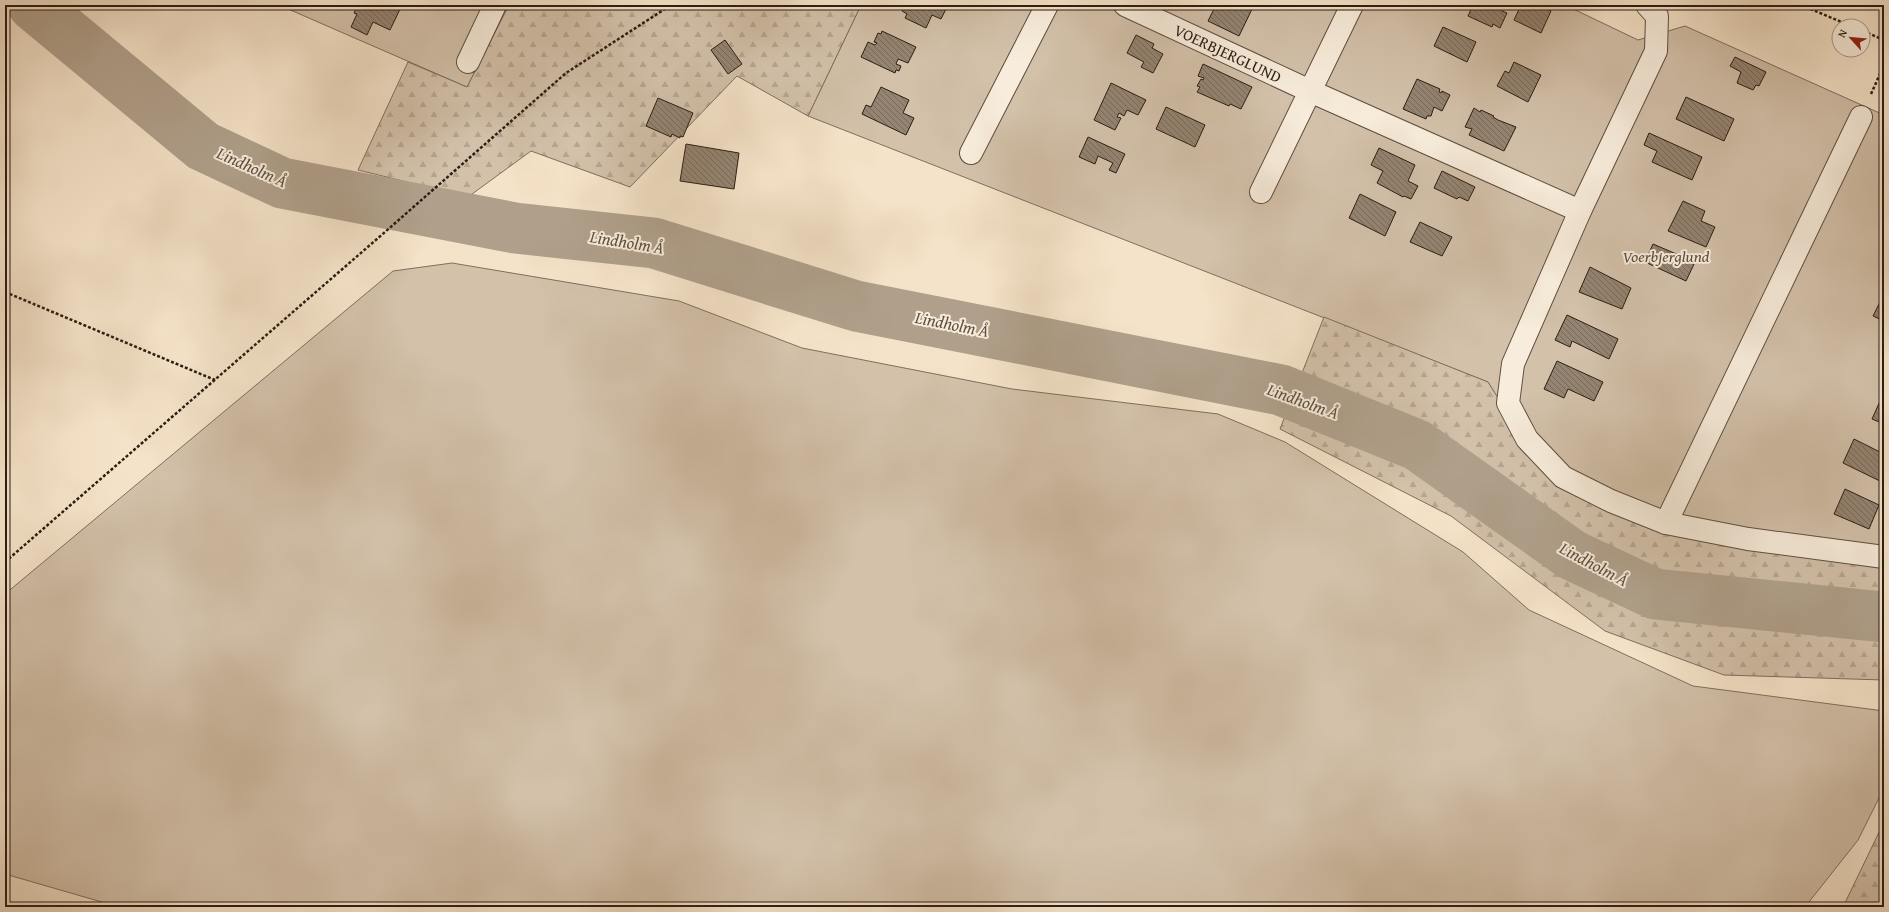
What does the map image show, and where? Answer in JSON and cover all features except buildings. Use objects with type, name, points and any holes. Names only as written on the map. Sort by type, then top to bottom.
[{"type":"street","points":[[468,62],[495,5]]},
{"type":"street","points":[[971,152],[1047,5]]},
{"type":"street","name":"VOERBJERGLUND","points":[[1125,5],[1310,91],[1580,211]]},
{"type":"street","points":[[1260,192],[1352,5]]},
{"type":"street","points":[[1647,5],[1657,16],[1656,51],[1580,211],[1513,364],[1508,403],[1528,440],[1563,477],[1611,502],[1666,523],[1748,539],[1884,557]]},
{"type":"street","points":[[1666,523],[1861,117]]},
{"type":"path","points":[[5,562],[441,184],[566,73],[671,5]]},
{"type":"path","points":[[1801,5],[1832,18]]},
{"type":"path","points":[[1871,34],[1884,40]]},
{"type":"path","points":[[1861,117],[1884,65]]},
{"type":"path","points":[[5,292],[215,380]]},
{"type":"green space","points":[[279,5],[509,5],[467,87]]},
{"type":"green space","points":[[509,5],[861,5],[808,116],[737,76],[630,187],[531,151],[468,197],[358,170],[408,62],[467,87]]},
{"type":"green space","name":"Voerbjerglund","points":[[861,5],[1565,5],[1638,40],[1685,26],[1884,115],[1884,568],[1645,525],[1542,469],[1488,382],[808,116]]},
{"type":"green space","points":[[452,263],[679,301],[802,348],[1012,389],[1218,414],[1285,442],[1463,552],[1529,610],[1693,686],[1884,711],[1884,788],[1858,840],[1805,907],[119,907],[5,874],[5,594],[393,271]]},
{"type":"green space","points":[[1324,317],[1488,382],[1542,469],[1645,525],[1884,568],[1884,680],[1724,675],[1605,631],[1451,516],[1280,429]]},
{"type":"green space","points":[[1884,822],[1884,907],[1843,907]]},
{"type":"waterway","name":"Lindholm Å","points":[[33,5],[203,146],[282,183],[515,228],[654,243],[856,306],[1281,390],[1417,445],[1572,555],[1655,594],[1884,617]]}]
